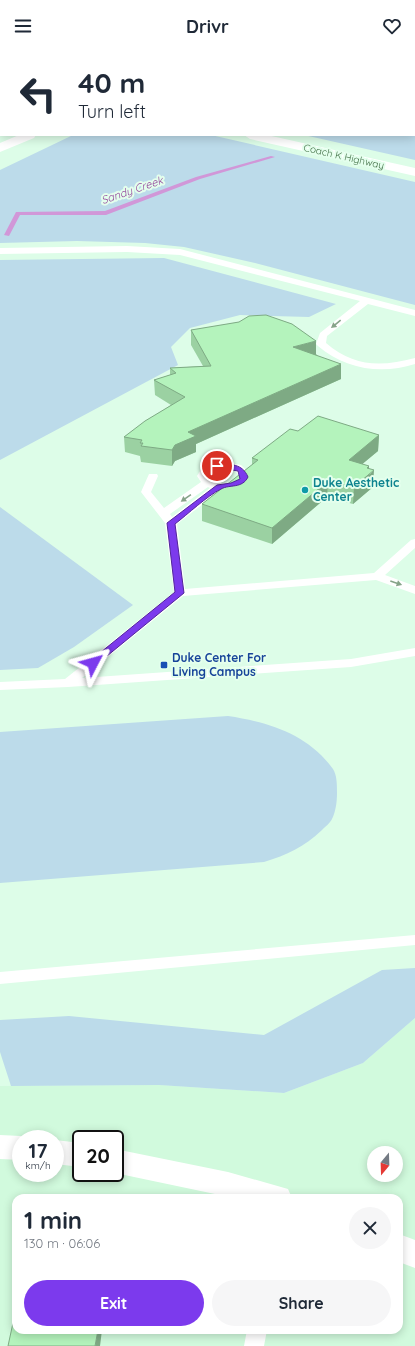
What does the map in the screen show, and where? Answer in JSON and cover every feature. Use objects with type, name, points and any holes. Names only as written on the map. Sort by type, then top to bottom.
[{"type":"main road","points":[[0,148],[28,136]]},
{"type":"main road","name":"Coach K Highway","points":[[254,136],[415,172]]},
{"type":"main road","points":[[0,1147],[12,1148]]},
{"type":"main road","points":[[124,1163],[228,1184],[263,1194]]},
{"type":"main road","points":[[403,1249],[415,1255]]},
{"type":"lane","points":[[0,251],[127,248],[180,252],[415,313]]},
{"type":"lane","points":[[367,300],[323,335],[321,344],[329,352],[350,362],[383,366],[415,361]]},
{"type":"lane","points":[[231,466],[241,470],[244,473],[243,480],[239,483],[219,486],[207,483],[202,476],[203,473],[211,467],[231,466]]},
{"type":"lane","points":[[153,476],[146,492],[151,501],[167,518],[180,593]]},
{"type":"lane","points":[[167,518],[207,483]]},
{"type":"lane","points":[[167,518],[219,486]]},
{"type":"lane","points":[[377,576],[415,542]]},
{"type":"lane","points":[[68,683],[180,593],[377,576],[415,590]]},
{"type":"lane","points":[[0,686],[68,683],[351,663],[415,652]]},
{"type":"lane","points":[[0,978],[415,940]]},
{"type":"lane","points":[[254,1346],[256,1334]]},
{"type":"shaded area","points":[[71,136],[215,136],[415,182],[415,305],[255,263],[184,247],[145,243],[77,241],[0,243],[0,170]]},
{"type":"shaded area","points":[[308,136],[415,136],[415,160]]},
{"type":"shaded area","points":[[164,258],[336,304],[309,317],[240,315],[190,328],[171,347],[178,365],[0,460],[0,260]]},
{"type":"shaded area","points":[[0,507],[133,605],[74,647],[38,668],[0,670]]},
{"type":"shaded area","points":[[228,716],[272,726],[299,738],[323,757],[333,769],[337,787],[336,803],[332,819],[309,841],[288,853],[264,862],[0,883],[0,732]]},
{"type":"shaded area","points":[[415,968],[415,1018],[363,1063],[284,1093],[159,1085],[11,1086],[0,1052],[0,1020],[69,1016],[264,1035],[382,970]]},
{"type":"shaded area","points":[[415,1018],[415,1346],[0,1346],[0,1086],[159,1085],[284,1093],[363,1063]]},
{"type":"building","points":[[266,315],[292,324],[316,341],[293,347],[341,364],[188,432],[196,436],[175,445],[172,450],[141,446],[143,443],[140,443],[142,440],[124,437],[145,421],[185,397],[154,380],[176,373],[170,368],[211,366],[191,330],[239,322],[249,316]]},
{"type":"building","name":"Duke Aesthetic Center","points":[[318,416],[379,435],[349,460],[369,466],[367,468],[374,470],[354,487],[328,481],[272,528],[202,504],[258,460],[252,458],[290,429],[298,431]]},
{"type":"building","points":[[12,1328],[12,1334],[97,1334],[95,1346],[8,1346]]},
{"type":"waterway","name":"Sandy Creek","points":[[7,235],[18,213],[106,213],[198,178],[273,157]]},
{"type":"place","name":"Duke Aesthetic Center","points":[[305,490]]},
{"type":"place","name":"Duke Center For Living Campus","points":[[164,665]]},
{"type":"route","points":[[93,663],[180,593],[171,523],[219,486],[239,483],[244,477],[244,473],[237,468],[224,465],[217,466]]}]
